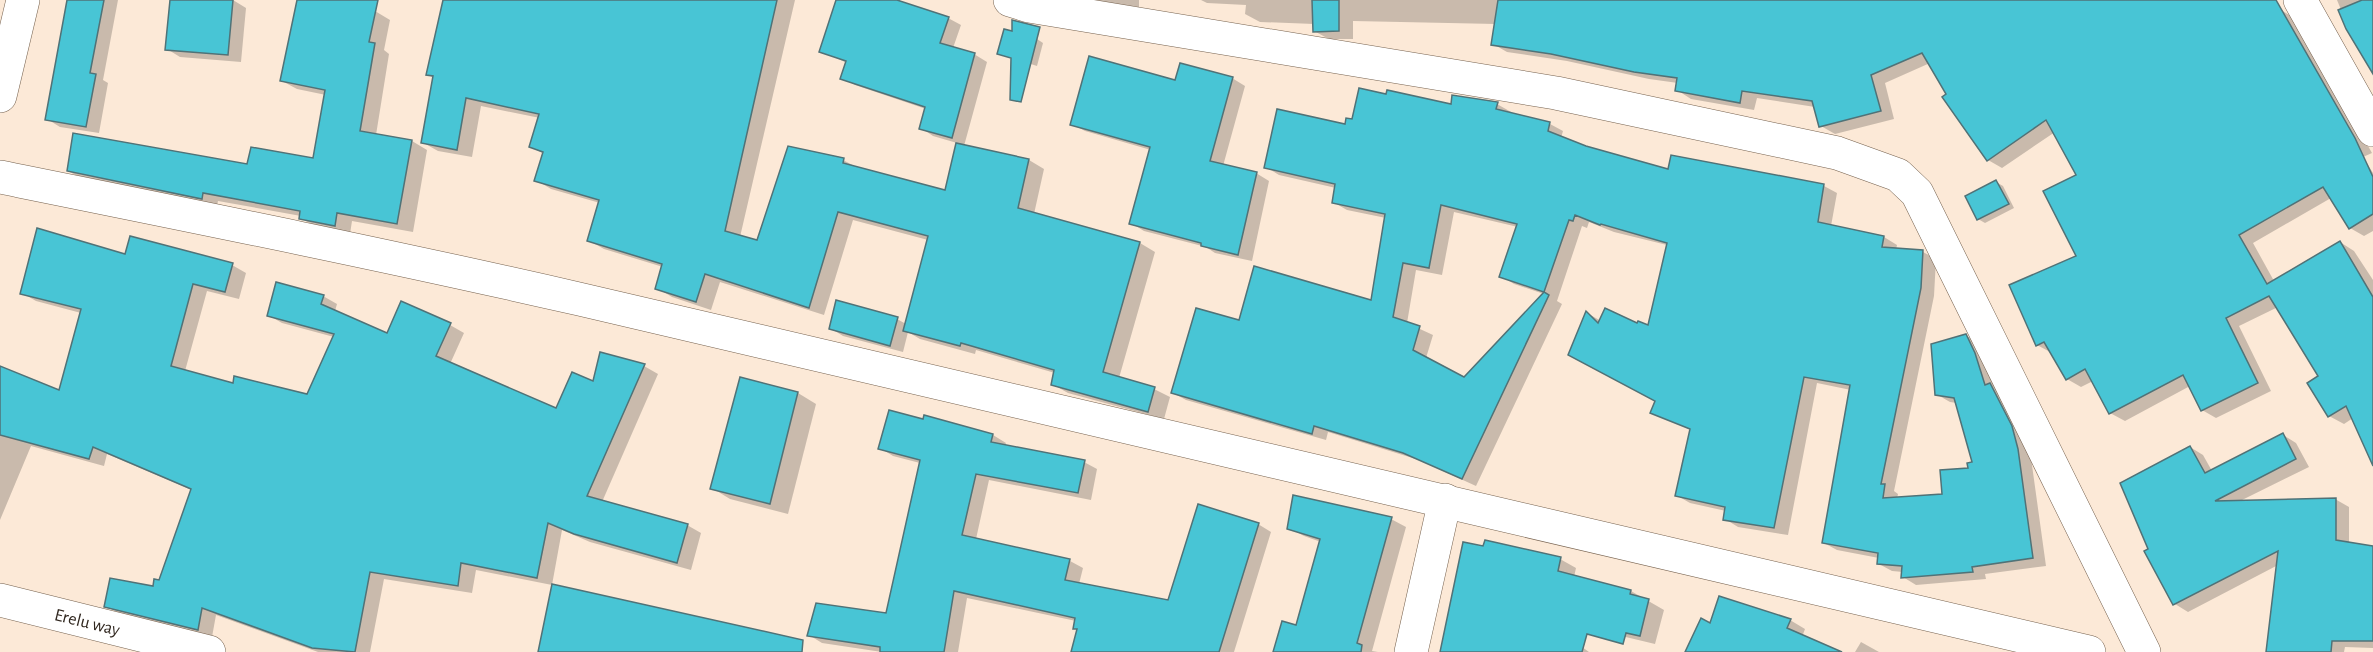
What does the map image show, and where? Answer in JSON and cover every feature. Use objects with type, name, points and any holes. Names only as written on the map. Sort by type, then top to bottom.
[{"type":"street","points":[[1010,0],[1029,6],[1210,38],[1556,93],[1837,153],[1898,175],[1917,193],[2144,652]]},
{"type":"street","points":[[2300,0],[2373,130]]},
{"type":"street","points":[[0,96],[14,14]]},
{"type":"street","points":[[0,177],[261,230],[574,298],[2089,652]]},
{"type":"street","points":[[1411,652],[1445,500]]},
{"type":"street","name":"Erelu way","points":[[0,600],[209,652]]},
{"type":"building","points":[[67,0],[104,0],[90,73],[96,74],[86,127],[45,120]]},
{"type":"building","points":[[170,0],[233,0],[228,55],[165,50]]},
{"type":"building","points":[[297,0],[378,0],[369,42],[375,43],[360,131],[412,140],[397,224],[337,213],[335,226],[299,219],[300,211],[203,193],[202,199],[67,171],[73,133],[247,164],[251,147],[313,158],[325,90],[280,81]]},
{"type":"building","points":[[443,0],[777,0],[725,231],[757,240],[788,146],[844,158],[843,163],[945,190],[956,143],[1029,159],[1018,208],[1140,242],[1103,372],[1155,387],[1148,412],[1051,385],[1054,370],[961,343],[960,346],[903,331],[928,236],[838,212],[809,308],[705,274],[696,302],[655,289],[662,264],[587,241],[599,200],[534,181],[543,152],[529,147],[539,114],[466,98],[457,150],[421,143],[433,76],[426,75]]},
{"type":"building","points":[[836,0],[897,0],[949,17],[940,43],[975,53],[952,138],[919,129],[925,107],[840,79],[846,61],[819,52]]},
{"type":"building","points":[[1312,0],[1339,0],[1339,31],[1313,32]]},
{"type":"building","points":[[1498,0],[2276,0],[2355,138],[2373,177],[2373,214],[2349,229],[2323,187],[2239,235],[2267,284],[2340,241],[2373,297],[2373,466],[2346,406],[2328,417],[2307,383],[2318,376],[2269,296],[2226,318],[2258,383],[2201,411],[2183,375],[2109,414],[2085,369],[2066,380],[2044,342],[2036,346],[2009,285],[2076,256],[2043,191],[2076,175],[2046,120],[1987,161],[1942,97],[1946,94],[1922,53],[1871,75],[1881,111],[1819,127],[1812,101],[1742,91],[1740,103],[1675,91],[1677,78],[1491,45]]},
{"type":"building","points":[[2362,0],[2373,0],[2373,74],[2346,29],[2338,10]]},
{"type":"building","points":[[1012,20],[1040,27],[1021,102],[1010,100],[1011,58],[997,54],[1004,29],[1012,31]]},
{"type":"building","points":[[1089,56],[1175,80],[1180,63],[1233,77],[1210,161],[1257,172],[1238,255],[1129,224],[1150,147],[1070,125]]},
{"type":"building","points":[[1359,88],[1386,94],[1387,90],[1451,104],[1452,95],[1498,102],[1496,109],[1550,122],[1548,131],[1586,146],[1668,169],[1671,155],[1824,184],[1818,222],[1884,236],[1882,247],[1923,250],[1921,288],[1881,484],[1885,484],[1883,498],[1942,494],[1940,470],[1968,468],[1967,463],[1972,462],[1954,398],[1935,395],[1931,344],[1966,334],[1975,353],[1985,385],[1990,383],[2012,426],[2018,449],[2033,558],[1972,567],[1973,572],[1901,578],[1902,566],[1877,564],[1878,553],[1822,543],[1850,385],[1804,377],[1774,528],[1723,520],[1725,507],[1675,496],[1690,429],[1650,413],[1655,401],[1568,355],[1586,311],[1598,323],[1605,308],[1637,323],[1638,321],[1648,325],[1667,243],[1600,225],[1575,215],[1573,221],[1569,220],[1544,292],[1549,295],[1462,479],[1403,453],[1314,426],[1312,434],[1171,393],[1196,308],[1239,320],[1254,266],[1371,300],[1385,214],[1332,203],[1335,184],[1264,168],[1277,109],[1345,124],[1346,118],[1352,119]],"holes":[[[1441,205],[1517,224],[1499,277],[1544,292],[1464,377],[1413,350],[1420,326],[1393,317],[1403,263],[1429,268]]]},
{"type":"building","points":[[1996,180],[2009,204],[1977,220],[1965,196]]},
{"type":"building","points":[[37,228],[125,254],[130,236],[233,263],[225,292],[193,284],[171,366],[233,383],[234,376],[307,394],[334,334],[267,316],[276,282],[324,295],[321,304],[387,333],[401,301],[451,323],[436,356],[556,408],[572,372],[593,381],[600,352],[645,364],[587,496],[688,524],[677,563],[574,534],[548,523],[537,578],[461,563],[458,586],[370,572],[355,652],[312,648],[202,608],[198,630],[104,607],[110,578],[153,586],[154,579],[159,580],[191,489],[93,447],[89,459],[0,435],[0,366],[59,390],[81,309],[20,294]]},
{"type":"building","points":[[836,300],[898,317],[890,346],[829,329]]},
{"type":"building","points":[[740,377],[798,392],[770,504],[710,489]]},
{"type":"building","points":[[889,410],[923,419],[924,415],[993,434],[991,442],[1085,460],[1078,493],[976,474],[962,535],[1070,559],[1065,580],[1168,600],[1198,504],[1259,523],[1219,652],[1071,652],[1077,629],[1073,629],[1075,618],[954,591],[944,652],[880,652],[880,647],[807,636],[816,603],[886,613],[920,460],[878,449]]},
{"type":"building","points":[[2283,433],[2296,459],[2215,501],[2336,498],[2336,540],[2373,546],[2373,641],[2332,641],[2331,652],[2266,652],[2278,551],[2173,605],[2144,551],[2148,549],[2120,483],[2190,446],[2205,473]]},
{"type":"building","points":[[1293,495],[1392,517],[1357,643],[1362,645],[1361,652],[1273,652],[1282,621],[1296,625],[1320,539],[1287,529]]},
{"type":"building","points":[[1485,540],[1561,557],[1558,571],[1631,590],[1630,594],[1649,599],[1640,636],[1626,633],[1623,644],[1587,634],[1582,652],[1440,652],[1463,542],[1483,546]]},
{"type":"building","points":[[552,584],[803,640],[802,652],[538,652]]},
{"type":"building","points":[[1719,596],[1791,619],[1787,628],[1842,652],[1685,652],[1701,618],[1710,623]]}]
